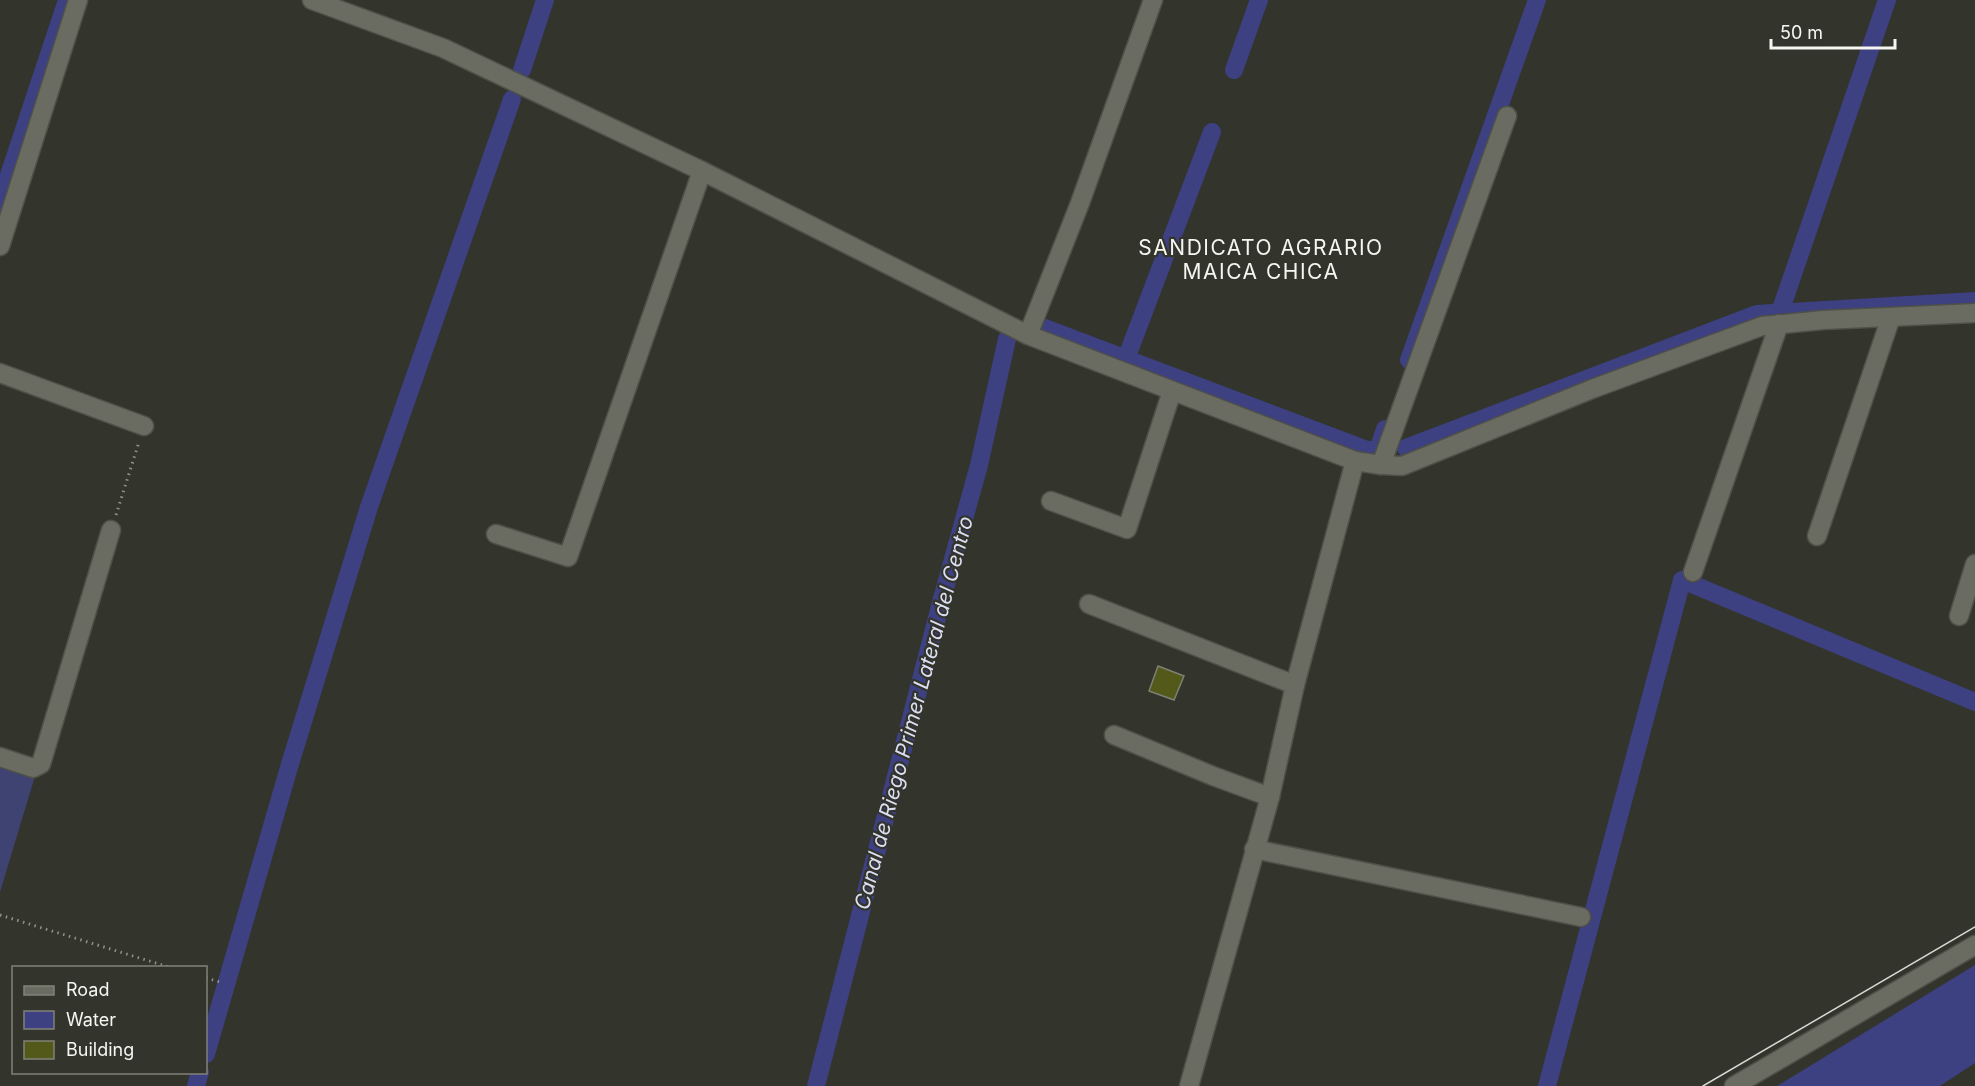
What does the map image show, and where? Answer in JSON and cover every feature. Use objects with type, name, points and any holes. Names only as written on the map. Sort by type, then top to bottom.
[{"type":"street","points":[[0,246],[78,0]]},
{"type":"street","points":[[312,0],[443,48],[702,171],[1028,334],[1355,461],[1402,466],[1592,388],[1761,326],[1975,313]]},
{"type":"street","points":[[1028,334],[1080,204],[1153,0]]},
{"type":"street","points":[[1381,465],[1507,116]]},
{"type":"street","points":[[496,534],[568,557],[702,171]]},
{"type":"street","points":[[1817,536],[1891,317]]},
{"type":"street","points":[[1693,572],[1779,324]]},
{"type":"street","points":[[0,373],[144,426]]},
{"type":"street","points":[[1051,501],[1127,529],[1172,391]]},
{"type":"street","points":[[1189,1086],[1270,796],[1295,685],[1355,461]]},
{"type":"street","points":[[0,757],[33,768],[41,765],[111,530]]},
{"type":"street","points":[[1959,616],[1975,564]]},
{"type":"street","points":[[1089,604],[1295,685]]},
{"type":"street","points":[[1114,735],[1213,776],[1270,796]]},
{"type":"street","points":[[1254,849],[1581,917]]},
{"type":"street","points":[[1734,1086],[1975,945]]},
{"type":"path","points":[[111,530],[144,426]]},
{"type":"path","points":[[0,915],[166,966]]},
{"type":"path","points":[[207,978],[220,982]]},
{"type":"shaded area","points":[[0,760],[36,773],[0,892]]},
{"type":"water","points":[[1975,965],[1975,1063],[1940,1086],[1777,1086]]},
{"type":"building","points":[[1158,666],[1184,676],[1174,700],[1149,691]]},
{"type":"waterway","points":[[0,202],[67,0]]},
{"type":"waterway","points":[[522,70],[545,0]]},
{"type":"waterway","points":[[1234,70],[1259,0]]},
{"type":"waterway","points":[[1409,360],[1537,0]]},
{"type":"waterway","points":[[1780,312],[1887,0]]},
{"type":"waterway","points":[[207,1051],[290,764],[369,507],[512,99]]},
{"type":"waterway","points":[[1126,359],[1212,132]]},
{"type":"waterway","name":"Canal de Riego Primer Lateral del Centro","points":[[1406,448],[1757,314],[1975,301]]},
{"type":"waterway","name":"Canal de Riego Primer Lateral del Centro","points":[[1042,327],[1367,450],[1378,450],[1385,429]]},
{"type":"waterway","name":"Canal de Riego Primer Lateral del Centro","points":[[816,1086],[940,606],[979,465],[1007,339]]},
{"type":"waterway","points":[[1547,1086],[1682,580],[1975,702]]},
{"type":"waterway","points":[[196,1086],[199,1074]]},
{"type":"tram line","points":[[1703,1086],[1975,927]]},
{"type":"district","name":"SANDICATO AGRARIO MAICA CHICA","points":[[1261,260]]}]
